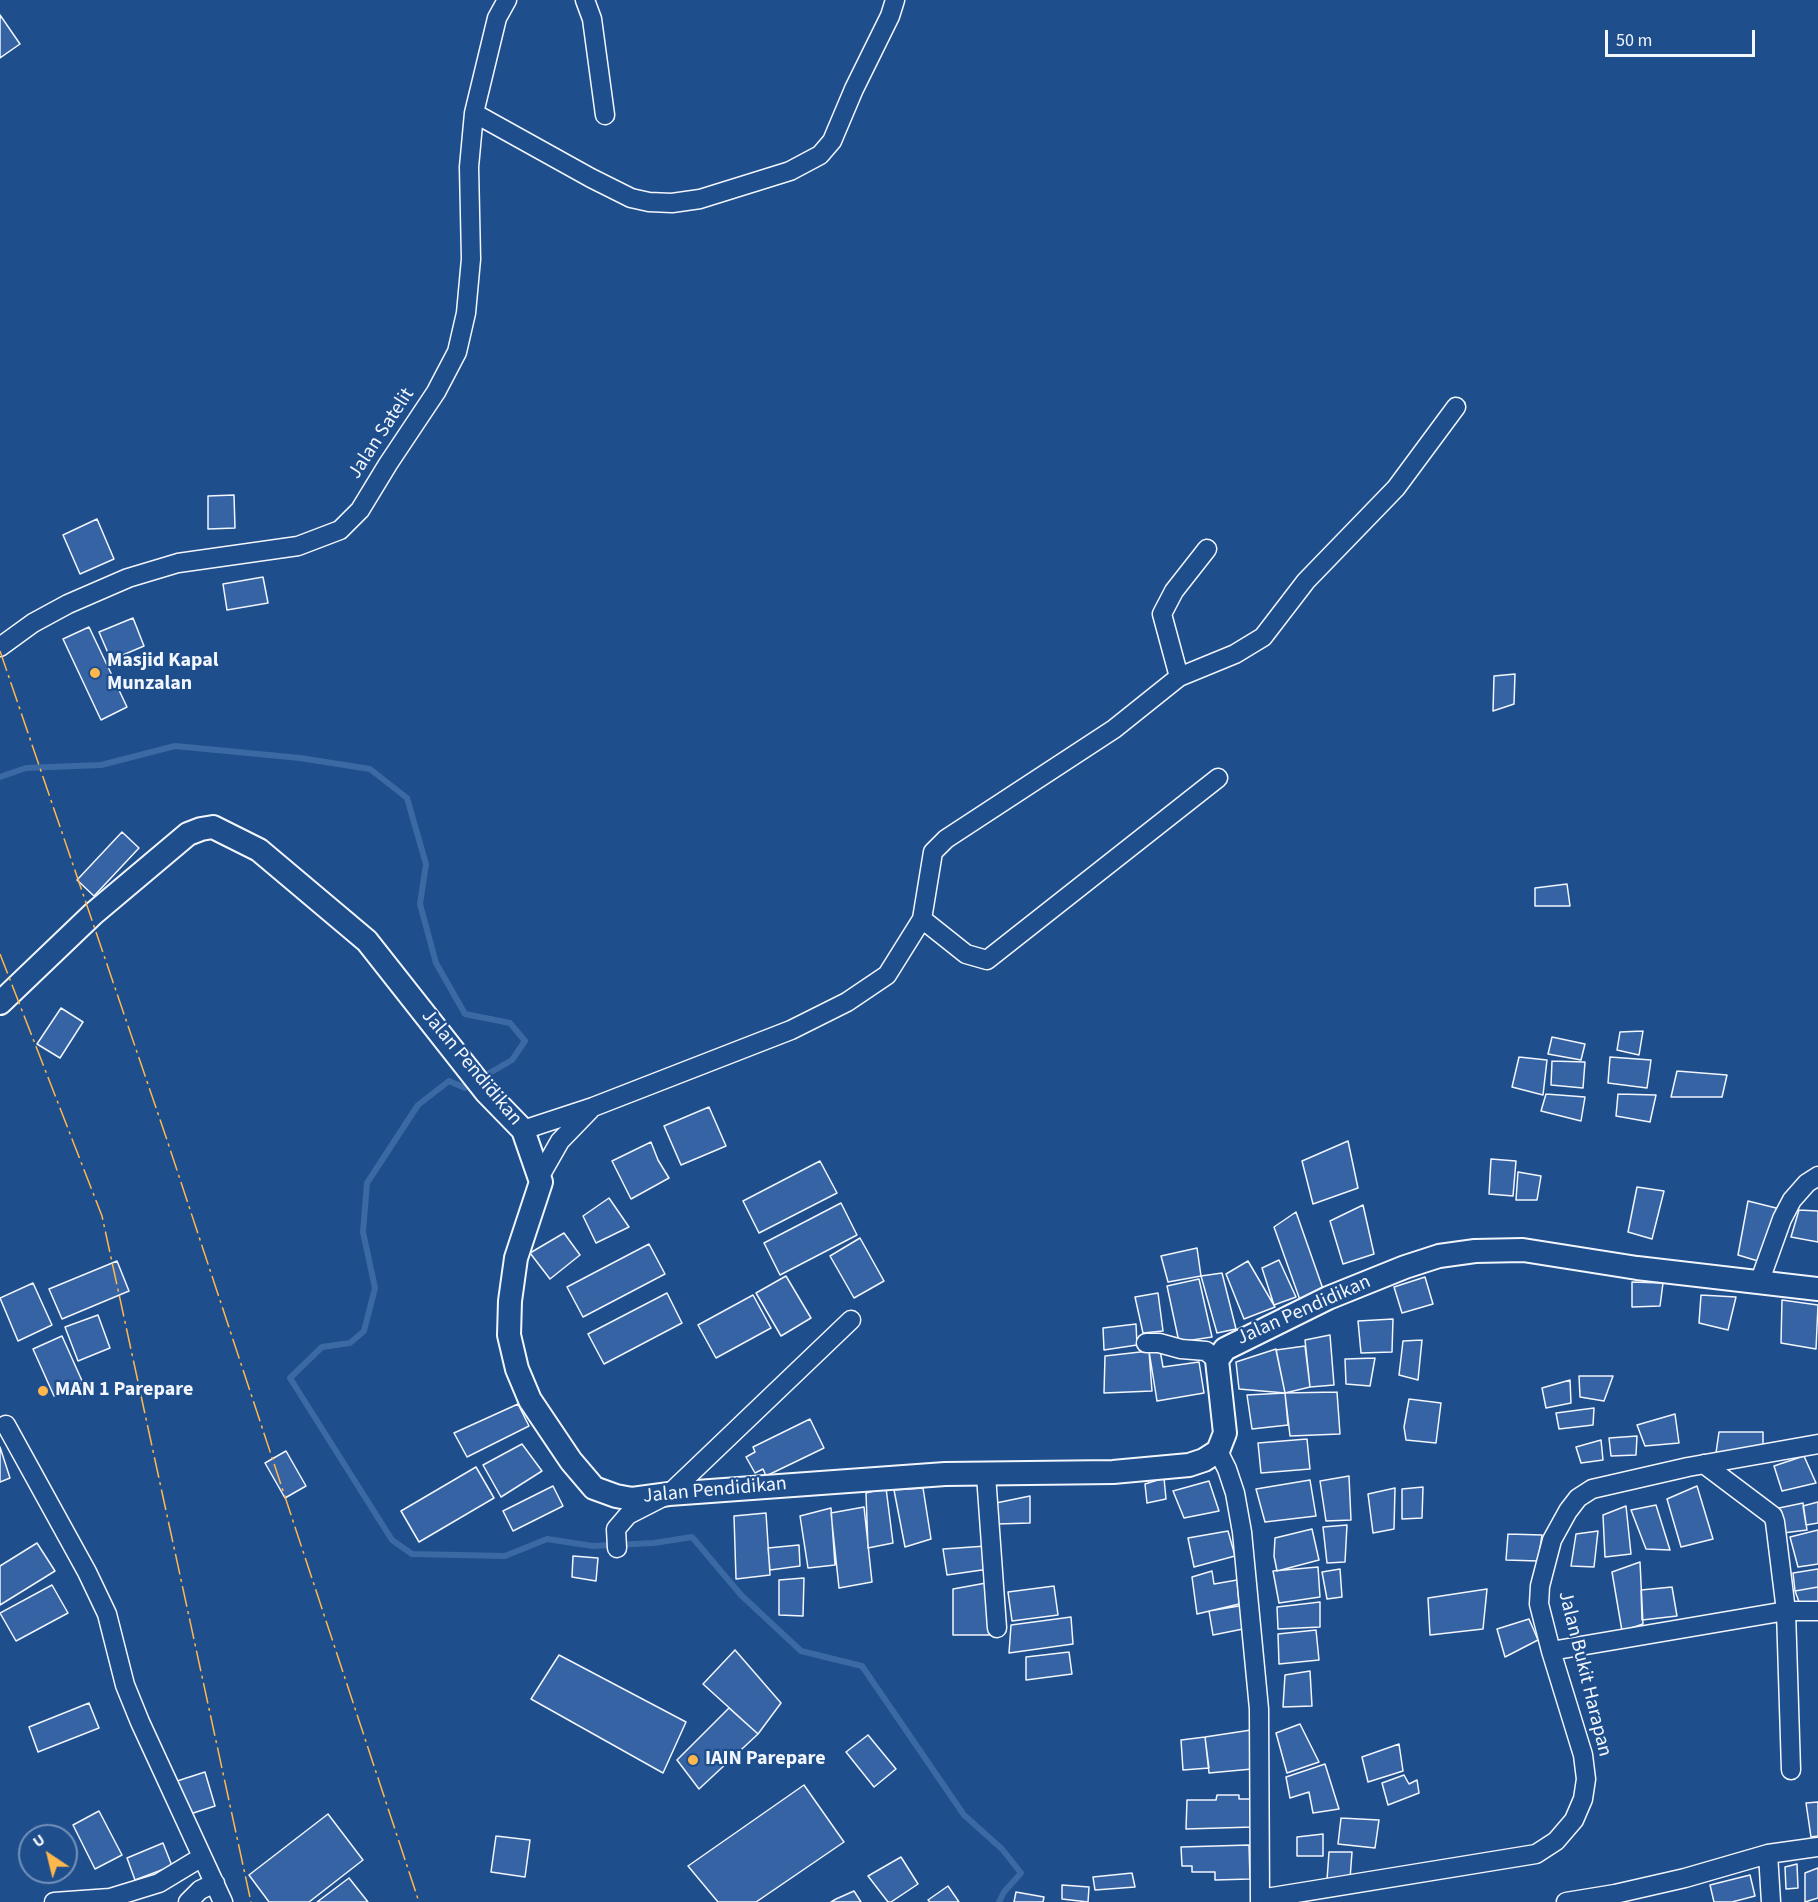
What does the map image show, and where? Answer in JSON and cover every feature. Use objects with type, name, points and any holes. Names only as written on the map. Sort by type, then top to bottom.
[{"type":"street","name":"Jalan Satelit","points":[[0,647],[33,623],[68,604],[128,578],[178,563],[298,546],[320,540],[340,530],[360,510],[436,392],[457,352],[466,313],[471,259],[468,168],[474,113],[497,18],[507,0]]},
{"type":"street","points":[[585,0],[592,18],[605,115]]},
{"type":"street","points":[[474,113],[631,198],[672,203],[700,199],[790,171],[820,155],[832,141],[854,89],[890,16],[895,0]]},
{"type":"street","points":[[523,1130],[593,1107],[791,1030],[847,1002],[887,975],[922,920],[933,852],[946,839],[1114,729],[1179,677],[1235,654],[1263,636],[1306,580],[1396,488],[1456,407]]},
{"type":"street","points":[[1179,677],[1162,614],[1174,591],[1208,549]]},
{"type":"street","points":[[922,920],[966,954],[987,960],[1218,778]]},
{"type":"street","name":"Jalan Pendidikan","points":[[0,1003],[93,914],[188,834],[213,827],[259,850],[367,941],[486,1092],[523,1130],[541,1182],[516,1258],[510,1301],[509,1335],[517,1369],[530,1400],[571,1461],[594,1488],[615,1496],[632,1499],[669,1494],[922,1476],[1113,1472],[1189,1465],[1204,1460],[1218,1450],[1225,1433],[1217,1360],[1229,1346],[1328,1298],[1405,1267],[1440,1256],[1475,1251],[1523,1250],[1636,1268],[1818,1289]]},
{"type":"street","points":[[540,1176],[560,1141],[593,1107]]},
{"type":"street","points":[[1758,1282],[1782,1219],[1792,1200],[1807,1183],[1818,1176]]},
{"type":"street","points":[[617,1548],[616,1529],[628,1515],[669,1494],[851,1320]]},
{"type":"street","points":[[1146,1343],[1159,1343],[1181,1350],[1206,1351],[1217,1360]]},
{"type":"street","points":[[6,1425],[82,1563],[106,1614],[129,1694],[162,1773],[223,1902]]},
{"type":"street","name":"Jalan Bukit Harapan","points":[[1260,1901],[1536,1854],[1556,1841],[1575,1820],[1583,1799],[1586,1779],[1583,1755],[1551,1652],[1539,1604],[1540,1586],[1552,1540],[1578,1498],[1592,1489],[1704,1464],[1818,1444]]},
{"type":"street","points":[[1218,1450],[1235,1493],[1242,1532],[1259,1709],[1260,1901]]},
{"type":"street","points":[[1704,1464],[1773,1516],[1786,1611],[1791,1770]]},
{"type":"street","points":[[986,1475],[997,1628]]},
{"type":"street","points":[[1551,1652],[1786,1611],[1818,1611]]},
{"type":"street","points":[[1566,1902],[1685,1878],[1768,1854],[1818,1847]]},
{"type":"street","points":[[1768,1854],[1771,1902]]},
{"type":"street","points":[[54,1902],[110,1898],[159,1883],[202,1857]]},
{"type":"street","points":[[188,1902],[200,1890],[215,1882]]},
{"type":"building","points":[[0,15],[20,44],[0,58]]},
{"type":"building","points":[[234,495],[235,528],[208,529],[208,496]]},
{"type":"building","points":[[97,519],[114,559],[80,574],[63,535]]},
{"type":"building","points":[[263,577],[268,603],[227,610],[223,584]]},
{"type":"building","points":[[133,618],[144,646],[111,660],[99,632]]},
{"type":"building","name":"Masjid Kapal Munzalan","points":[[89,627],[127,707],[101,720],[63,639]]},
{"type":"building","points":[[1515,674],[1514,704],[1493,711],[1494,676]]},
{"type":"building","points":[[122,832],[139,848],[94,896],[77,880]]},
{"type":"building","points":[[1567,884],[1570,906],[1535,906],[1535,888]]},
{"type":"building","points":[[61,1008],[83,1022],[60,1058],[37,1044]]},
{"type":"building","points":[[1643,1031],[1639,1055],[1617,1050],[1620,1032]]},
{"type":"building","points":[[1552,1037],[1585,1044],[1581,1060],[1548,1054]]},
{"type":"building","points":[[1519,1057],[1547,1060],[1543,1095],[1512,1087]]},
{"type":"building","points":[[1610,1057],[1651,1060],[1647,1088],[1608,1083]]},
{"type":"building","points":[[1552,1061],[1585,1062],[1583,1088],[1551,1085]]},
{"type":"building","points":[[1677,1071],[1727,1075],[1722,1097],[1671,1097]]},
{"type":"building","points":[[1546,1094],[1585,1097],[1581,1121],[1541,1111]]},
{"type":"building","points":[[1618,1094],[1656,1095],[1650,1122],[1616,1116]]},
{"type":"building","points":[[709,1107],[726,1146],[681,1165],[664,1126]]},
{"type":"building","points":[[1348,1141],[1358,1188],[1313,1204],[1302,1161]]},
{"type":"building","points":[[651,1142],[669,1178],[631,1199],[612,1161]]},
{"type":"building","points":[[1491,1159],[1516,1161],[1513,1196],[1489,1194]]},
{"type":"building","points":[[820,1161],[837,1193],[759,1233],[743,1201]]},
{"type":"building","points":[[1518,1172],[1541,1176],[1537,1200],[1516,1200]]},
{"type":"building","points":[[1637,1187],[1664,1191],[1652,1239],[1628,1232]]},
{"type":"building","points":[[609,1198],[629,1227],[596,1243],[583,1216]]},
{"type":"building","points":[[1748,1201],[1780,1209],[1758,1261],[1738,1255]]},
{"type":"building","points":[[841,1203],[857,1235],[780,1275],[764,1243]]},
{"type":"building","points":[[1363,1205],[1374,1254],[1343,1264],[1330,1221]]},
{"type":"building","points":[[1799,1210],[1818,1211],[1818,1242],[1791,1237]]},
{"type":"building","points":[[1296,1212],[1323,1289],[1300,1300],[1274,1227]]},
{"type":"building","points":[[564,1233],[580,1255],[550,1279],[530,1253]]},
{"type":"building","points":[[860,1238],[884,1281],[854,1298],[830,1256]]},
{"type":"building","points":[[649,1244],[665,1274],[583,1317],[567,1287]]},
{"type":"building","points":[[1197,1248],[1201,1276],[1168,1282],[1161,1256]]},
{"type":"building","points":[[1279,1260],[1296,1297],[1274,1305],[1262,1268]]},
{"type":"building","points":[[117,1261],[129,1291],[62,1319],[49,1289]]},
{"type":"building","points":[[1248,1261],[1275,1307],[1244,1319],[1226,1274]]},
{"type":"building","points":[[1222,1273],[1236,1329],[1217,1333],[1201,1276]]},
{"type":"building","points":[[786,1276],[811,1318],[781,1336],[756,1293]]},
{"type":"building","points":[[1425,1277],[1433,1304],[1402,1313],[1394,1287]]},
{"type":"building","points":[[1199,1279],[1212,1337],[1179,1342],[1167,1286]]},
{"type":"building","points":[[1632,1282],[1663,1283],[1660,1306],[1632,1307]]},
{"type":"building","points":[[33,1283],[52,1325],[18,1341],[0,1298]]},
{"type":"building","points":[[667,1293],[682,1323],[604,1364],[588,1334]]},
{"type":"building","points":[[1158,1293],[1163,1331],[1143,1333],[1135,1297]]},
{"type":"building","points":[[753,1295],[771,1328],[716,1358],[698,1325]]},
{"type":"building","points":[[1701,1295],[1736,1297],[1728,1330],[1699,1323]]},
{"type":"building","points":[[1782,1300],[1818,1305],[1816,1349],[1781,1343]]},
{"type":"building","points":[[98,1315],[110,1348],[78,1361],[65,1327]]},
{"type":"building","points":[[1393,1319],[1392,1352],[1361,1353],[1358,1321]]},
{"type":"building","points":[[1136,1324],[1137,1345],[1104,1350],[1103,1328]]},
{"type":"building","points":[[1330,1335],[1334,1385],[1310,1387],[1305,1340]]},
{"type":"building","points":[[62,1336],[83,1383],[54,1396],[33,1349]]},
{"type":"building","points":[[1422,1340],[1418,1380],[1399,1375],[1403,1341]]},
{"type":"building","points":[[1305,1346],[1310,1387],[1285,1393],[1276,1350]]},
{"type":"building","points":[[1276,1349],[1285,1393],[1239,1389],[1236,1362]]},
{"type":"building","points":[[1160,1350],[1163,1367],[1199,1362],[1204,1393],[1157,1401],[1149,1351]]},
{"type":"building","points":[[1149,1351],[1152,1391],[1104,1393],[1105,1356]]},
{"type":"building","points":[[1375,1358],[1370,1386],[1346,1384],[1345,1359]]},
{"type":"building","points":[[1579,1376],[1613,1376],[1604,1401],[1580,1397]]},
{"type":"building","points":[[1570,1380],[1571,1403],[1546,1408],[1542,1388]]},
{"type":"building","points":[[1337,1392],[1340,1434],[1290,1436],[1285,1393]]},
{"type":"building","points":[[1285,1393],[1288,1425],[1252,1429],[1247,1395]]},
{"type":"building","points":[[1409,1399],[1441,1403],[1436,1443],[1406,1440],[1404,1427]]},
{"type":"building","points":[[518,1404],[529,1426],[467,1457],[454,1433]]},
{"type":"building","points":[[1594,1408],[1593,1425],[1559,1429],[1556,1413]]},
{"type":"building","points":[[1675,1414],[1679,1443],[1645,1446],[1637,1425]]},
{"type":"building","points":[[810,1419],[824,1448],[766,1476],[763,1469],[755,1473],[746,1457],[755,1452],[753,1447]]},
{"type":"building","points":[[1719,1432],[1763,1432],[1763,1448],[1716,1453]]},
{"type":"building","points":[[1637,1436],[1636,1455],[1611,1456],[1609,1438]]},
{"type":"building","points":[[1307,1439],[1310,1469],[1261,1473],[1258,1443]]},
{"type":"building","points":[[1601,1440],[1603,1460],[1581,1463],[1576,1447]]},
{"type":"building","points":[[522,1444],[542,1471],[501,1497],[483,1465]]},
{"type":"building","points":[[0,1447],[10,1478],[0,1482]]},
{"type":"building","points":[[286,1451],[306,1486],[285,1498],[265,1463]]},
{"type":"building","points":[[1804,1456],[1816,1483],[1782,1491],[1774,1466]]},
{"type":"building","points":[[476,1467],[494,1498],[419,1542],[401,1511]]},
{"type":"building","points":[[1349,1476],[1351,1520],[1326,1521],[1320,1481]]},
{"type":"building","points":[[1164,1478],[1166,1499],[1147,1503],[1145,1484]]},
{"type":"building","points":[[1310,1480],[1316,1516],[1265,1522],[1256,1489]]},
{"type":"building","points":[[1209,1481],[1219,1511],[1184,1518],[1173,1491]]},
{"type":"building","points":[[553,1486],[563,1506],[513,1531],[503,1511]]},
{"type":"building","points":[[1697,1486],[1713,1539],[1681,1547],[1667,1499]]},
{"type":"building","points":[[1423,1487],[1422,1518],[1402,1519],[1402,1489]]},
{"type":"building","points":[[886,1488],[893,1543],[868,1548],[866,1493]]},
{"type":"building","points":[[923,1488],[931,1539],[905,1547],[894,1490]]},
{"type":"building","points":[[1395,1488],[1394,1529],[1373,1533],[1368,1494]]},
{"type":"building","points":[[1030,1496],[1030,1523],[997,1524],[996,1503]]},
{"type":"building","points":[[1818,1502],[1818,1523],[1806,1525],[1803,1506]]},
{"type":"building","points":[[1803,1503],[1807,1530],[1783,1533],[1779,1508]]},
{"type":"building","points":[[1656,1505],[1670,1550],[1646,1549],[1631,1510]]},
{"type":"building","points":[[1626,1506],[1631,1554],[1605,1557],[1603,1515]]},
{"type":"building","points":[[864,1507],[872,1582],[839,1588],[831,1513]]},
{"type":"building","points":[[831,1508],[835,1565],[808,1568],[800,1516]]},
{"type":"building","points":[[766,1513],[770,1575],[736,1579],[734,1516]]},
{"type":"building","points":[[1347,1525],[1345,1562],[1327,1563],[1323,1527]]},
{"type":"building","points":[[1312,1529],[1319,1560],[1277,1571],[1274,1556],[1275,1538]]},
{"type":"building","points":[[1818,1530],[1818,1564],[1798,1567],[1790,1537]]},
{"type":"building","points":[[1228,1531],[1235,1556],[1194,1567],[1188,1538]]},
{"type":"building","points":[[1598,1531],[1594,1567],[1571,1566],[1576,1534]]},
{"type":"building","points":[[1508,1534],[1542,1535],[1538,1561],[1506,1560]]},
{"type":"building","points":[[37,1543],[55,1571],[0,1605],[0,1566]]},
{"type":"building","points":[[799,1545],[800,1566],[770,1570],[768,1548]]},
{"type":"building","points":[[986,1546],[989,1569],[947,1575],[943,1549]]},
{"type":"building","points":[[573,1556],[598,1558],[596,1581],[572,1577]]},
{"type":"building","points":[[1640,1562],[1643,1624],[1622,1631],[1612,1572]]},
{"type":"building","points":[[1318,1567],[1320,1597],[1279,1603],[1273,1571]]},
{"type":"building","points":[[1340,1569],[1342,1597],[1327,1599],[1322,1572]]},
{"type":"building","points":[[1818,1569],[1818,1587],[1795,1591],[1793,1573]]},
{"type":"building","points":[[1212,1571],[1214,1584],[1237,1580],[1239,1604],[1197,1614],[1192,1577]]},
{"type":"building","points":[[804,1578],[803,1616],[779,1615],[779,1580]]},
{"type":"building","points":[[986,1583],[990,1635],[953,1635],[953,1589]]},
{"type":"building","points":[[52,1585],[68,1613],[16,1641],[0,1613]]},
{"type":"building","points":[[1054,1586],[1058,1615],[1012,1621],[1008,1592]]},
{"type":"building","points":[[1672,1587],[1677,1616],[1642,1620],[1641,1590]]},
{"type":"building","points":[[1818,1587],[1818,1605],[1801,1607],[1795,1591]]},
{"type":"building","points":[[1487,1589],[1483,1629],[1430,1635],[1428,1598]]},
{"type":"building","points":[[1320,1602],[1320,1627],[1278,1629],[1277,1607]]},
{"type":"building","points":[[1245,1605],[1243,1629],[1213,1635],[1209,1611]]},
{"type":"building","points":[[1071,1617],[1073,1644],[1009,1653],[1011,1625]]},
{"type":"building","points":[[1529,1619],[1538,1640],[1505,1657],[1497,1629]]},
{"type":"building","points":[[1316,1630],[1319,1660],[1279,1664],[1278,1634]]},
{"type":"building","points":[[735,1650],[781,1703],[758,1734],[703,1684]]},
{"type":"building","points":[[1069,1652],[1072,1674],[1026,1680],[1026,1657]]},
{"type":"building","points":[[559,1655],[686,1722],[663,1773],[531,1699]]},
{"type":"building","points":[[1310,1671],[1312,1706],[1283,1707],[1285,1675]]},
{"type":"building","points":[[89,1703],[99,1728],[38,1752],[29,1727]]},
{"type":"building","points":[[729,1708],[758,1734],[699,1789],[677,1760]]},
{"type":"building","points":[[1300,1724],[1319,1762],[1287,1773],[1276,1733]]},
{"type":"building","points":[[1251,1730],[1252,1769],[1209,1773],[1205,1737]]},
{"type":"building","points":[[868,1735],[896,1769],[874,1787],[846,1752]]},
{"type":"building","points":[[1205,1737],[1209,1768],[1183,1770],[1181,1740]]},
{"type":"building","points":[[1399,1744],[1403,1771],[1368,1782],[1362,1757]]},
{"type":"building","points":[[1325,1764],[1339,1809],[1313,1813],[1309,1792],[1290,1798],[1286,1777]]},
{"type":"building","points":[[205,1772],[215,1806],[184,1816],[174,1782]]},
{"type":"building","points":[[1404,1775],[1409,1784],[1417,1780],[1419,1793],[1388,1805],[1382,1783]]},
{"type":"building","points":[[804,1785],[844,1842],[756,1902],[718,1902],[688,1866]]},
{"type":"building","points":[[1217,1795],[1239,1795],[1239,1799],[1255,1799],[1253,1827],[1186,1829],[1187,1800],[1216,1800]]},
{"type":"building","points":[[1818,1802],[1818,1836],[1811,1837],[1806,1803]]},
{"type":"building","points":[[99,1811],[122,1855],[95,1869],[78,1835],[78,1824],[75,1824]]},
{"type":"building","points":[[328,1814],[363,1860],[309,1902],[269,1902],[249,1875]]},
{"type":"building","points":[[1341,1818],[1379,1820],[1375,1848],[1338,1844]]},
{"type":"building","points":[[1323,1834],[1323,1856],[1297,1856],[1297,1837]]},
{"type":"building","points":[[496,1836],[530,1840],[525,1877],[491,1872]]},
{"type":"building","points":[[163,1843],[172,1866],[135,1880],[127,1858]]},
{"type":"building","points":[[1249,1845],[1250,1879],[1215,1880],[1215,1872],[1192,1872],[1192,1866],[1182,1866],[1181,1847]]},
{"type":"building","points":[[1329,1852],[1352,1852],[1350,1879],[1327,1880]]},
{"type":"building","points":[[901,1857],[918,1884],[888,1902],[868,1876]]},
{"type":"building","points":[[1797,1864],[1798,1888],[1786,1889],[1785,1867]]},
{"type":"building","points":[[1818,1868],[1818,1898],[1805,1902],[1805,1873]]},
{"type":"building","points":[[1132,1873],[1135,1887],[1095,1890],[1093,1877]]},
{"type":"building","points":[[1750,1875],[1755,1896],[1732,1902],[1714,1902],[1710,1885]]},
{"type":"building","points":[[349,1878],[368,1902],[317,1902]]},
{"type":"building","points":[[1062,1885],[1089,1887],[1088,1902],[1062,1899]]},
{"type":"building","points":[[948,1886],[959,1902],[930,1902],[928,1900]]},
{"type":"building","points":[[854,1891],[861,1902],[831,1902],[836,1899]]},
{"type":"building","points":[[1016,1892],[1044,1897],[1043,1902],[1014,1902]]},
{"type":"waterway","points":[[0,777],[26,768],[101,765],[175,746],[300,758],[370,769],[407,798],[426,864],[420,904],[436,963],[465,1014],[510,1023],[525,1041],[512,1060],[481,1078]]},
{"type":"waterway","points":[[472,1084],[465,1088],[449,1081],[418,1105],[367,1183],[363,1232],[375,1288],[364,1331],[350,1343],[322,1347],[290,1378],[392,1540],[412,1554],[505,1556],[547,1539],[593,1546],[654,1543],[692,1537],[741,1595],[801,1651],[862,1666],[964,1815],[1002,1849],[1021,1873],[1004,1892],[999,1902]]},
{"type":"power","points":[[0,651],[167,1140],[419,1902]]},
{"type":"power","points":[[0,954],[102,1216],[251,1902]]},
{"type":"place","name":"Masjid Kapal Munzalan","points":[[95,673]]},
{"type":"place","name":"MAN 1 Parepare","points":[[43,1391]]},
{"type":"place","name":"IAIN Parepare","points":[[693,1760]]}]
